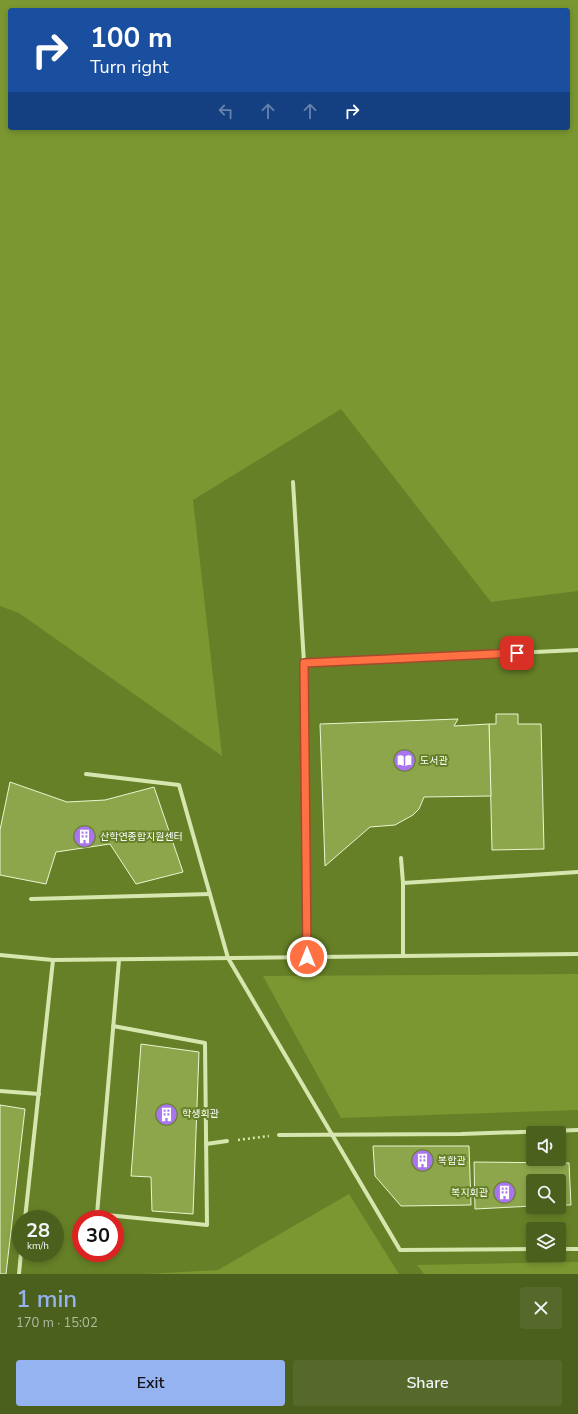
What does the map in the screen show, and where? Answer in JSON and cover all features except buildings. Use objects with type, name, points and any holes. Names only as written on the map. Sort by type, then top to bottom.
[{"type":"street","points":[[293,482],[304,663],[307,957]]},
{"type":"street","points":[[304,663],[578,650]]},
{"type":"street","points":[[86,774],[180,785],[228,958],[400,1250],[526,1249]]},
{"type":"street","points":[[401,858],[403,883],[403,956]]},
{"type":"street","points":[[403,883],[578,872]]},
{"type":"street","points":[[31,899],[210,894]]},
{"type":"street","points":[[0,955],[53,960],[119,960],[578,954]]},
{"type":"street","points":[[26,1210],[53,960]]},
{"type":"street","points":[[113,1026],[205,1043],[207,1225],[97,1214],[113,1026],[119,960]]},
{"type":"street","points":[[0,1091],[39,1094]]},
{"type":"street","points":[[279,1134],[461,1134],[578,1130]]},
{"type":"street","points":[[206,1144],[228,1141]]},
{"type":"street","points":[[566,1249],[578,1249]]},
{"type":"street","points":[[19,1274],[21,1262]]},
{"type":"path","points":[[228,1141],[279,1134]]},
{"type":"green space","points":[[0,0],[578,0],[578,591],[491,602],[341,409],[193,500],[222,756],[19,613],[0,606]]},
{"type":"green space","points":[[578,974],[578,1110],[341,1118],[263,976]]},
{"type":"green space","points":[[349,1194],[399,1274],[147,1274],[218,1270]]},
{"type":"green space","points":[[578,1262],[578,1274],[424,1274],[417,1265]]},
{"type":"place","name":"도서관","points":[[405,761]]},
{"type":"place","name":"산학연종합지원센터","points":[[85,837]]},
{"type":"place","name":"학생회관","points":[[166,1114]]},
{"type":"place","name":"복합관","points":[[422,1161]]},
{"type":"place","name":"복지회관","points":[[504,1193]]},
{"type":"route","points":[[307,957],[304,663],[517,653]]}]
